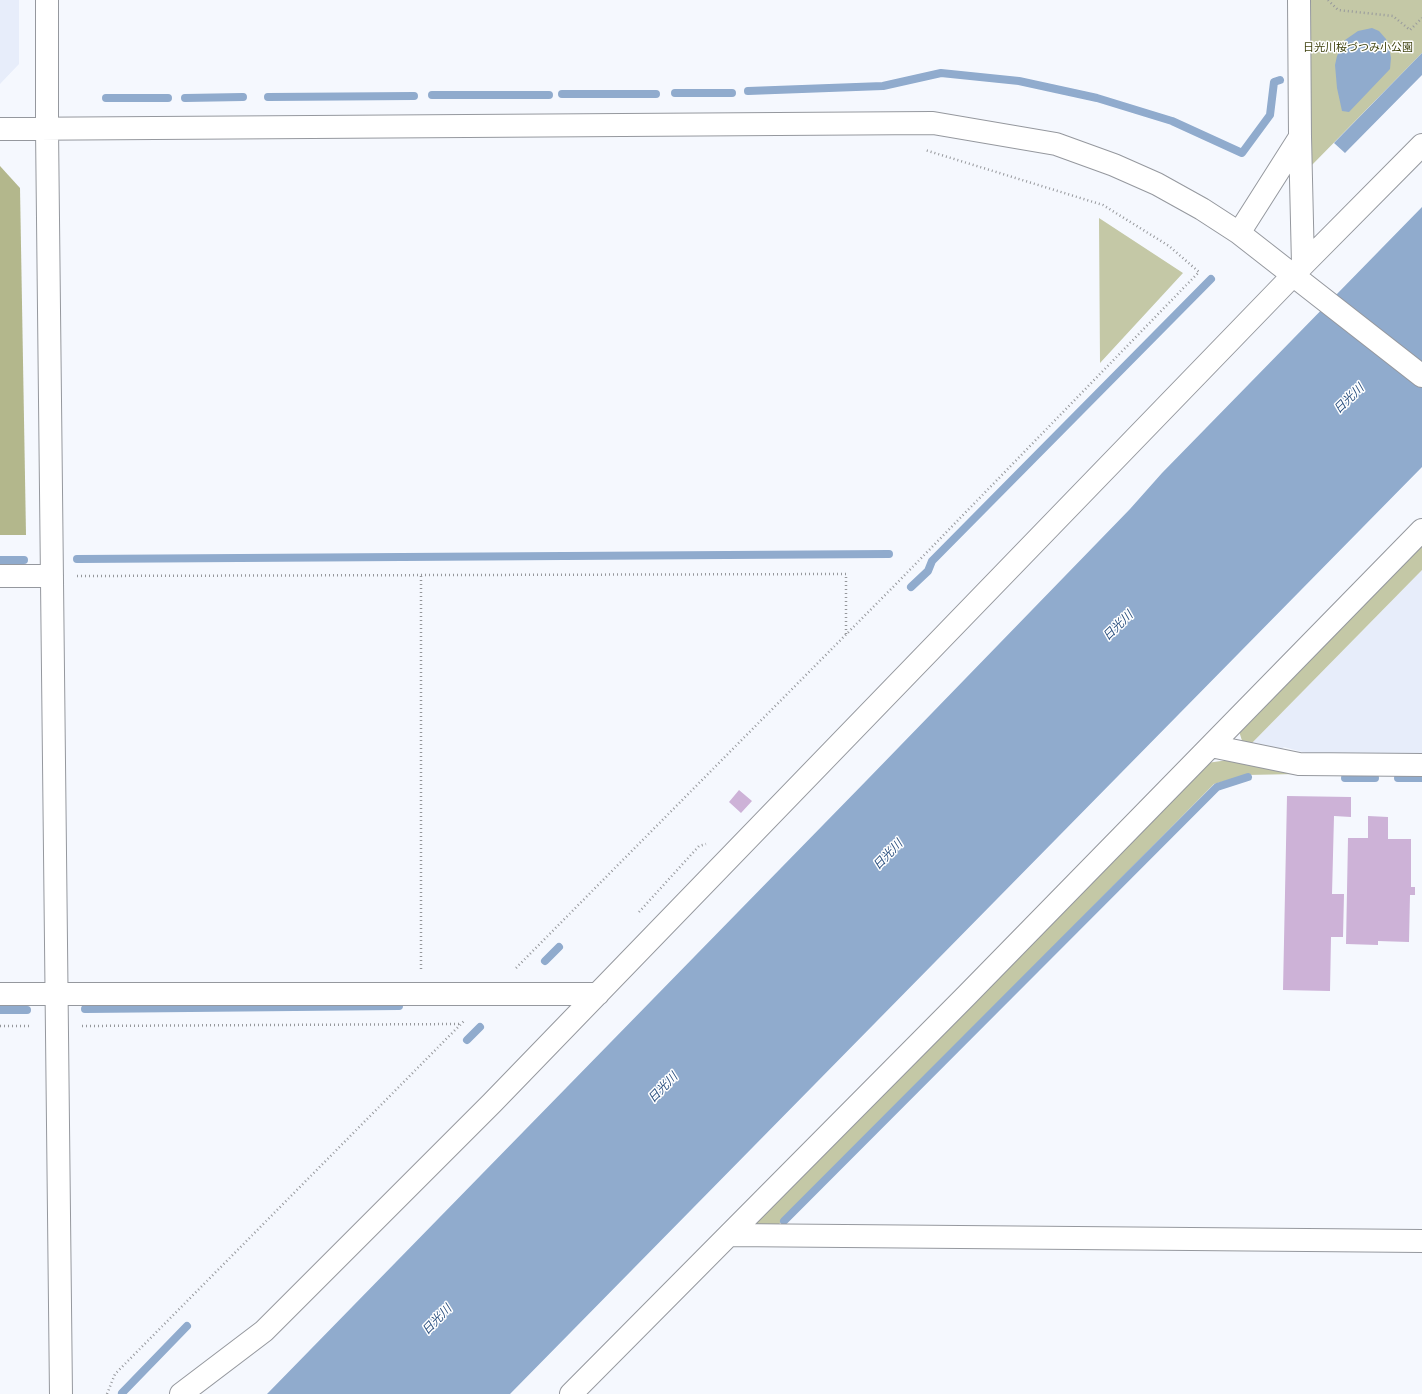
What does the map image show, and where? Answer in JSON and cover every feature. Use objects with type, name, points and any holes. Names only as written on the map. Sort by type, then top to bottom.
[{"type":"street","points":[[47,0],[47,129],[61,1394]]},
{"type":"street","points":[[1298,270],[1300,137],[1299,0]]},
{"type":"street","points":[[0,129],[933,123],[1056,144],[1114,165],[1157,184],[1202,209],[1298,270],[1310,289],[1422,376]]},
{"type":"street","points":[[1239,233],[1300,137]]},
{"type":"street","points":[[181,1394],[264,1331],[492,1103],[1298,270],[1422,145]]},
{"type":"street","points":[[571,1394],[967,995],[1422,530]]},
{"type":"street","points":[[0,576],[52,576]]},
{"type":"street","points":[[1211,746],[1299,764],[1422,765]]},
{"type":"street","points":[[0,994],[598,994]]},
{"type":"street","points":[[729,1235],[1422,1241]]},
{"type":"path","points":[[1328,0],[1338,10],[1393,16],[1410,30],[1422,18]]},
{"type":"path","points":[[107,1394],[115,1374],[846,635],[1199,272],[1169,246],[1103,205],[925,150]]},
{"type":"path","points":[[52,576],[846,574],[846,635]]},
{"type":"path","points":[[421,575],[421,994]]},
{"type":"path","points":[[0,1026],[461,1024]]},
{"type":"shaded area","points":[[0,0],[19,0],[19,64],[0,84]]},
{"type":"shaded area","points":[[1422,570],[1422,754],[1306,753],[1284,747],[1279,751],[1250,745]]},
{"type":"green space","name":"日光川桜づつみ小公園","points":[[1309,0],[1422,0],[1422,53],[1309,168]]},
{"type":"green space","points":[[0,166],[20,188],[26,535],[0,535]]},
{"type":"green space","points":[[1099,218],[1183,273],[1100,363]]},
{"type":"green space","points":[[1422,541],[1422,570],[1250,745],[1243,744],[1239,731]]},
{"type":"green space","points":[[1235,759],[1298,774],[1246,775],[1214,784],[775,1228],[752,1224],[1207,763]]},
{"type":"water","points":[[1372,28],[1379,31],[1386,39],[1391,58],[1390,69],[1349,112],[1342,111],[1337,88],[1335,65],[1337,56],[1345,40],[1358,31]]},
{"type":"water","points":[[1422,53],[1422,75],[1345,153],[1334,143]]},
{"type":"water","name":"日光川","points":[[1422,207],[1422,467],[510,1394],[267,1394],[866,781],[1130,509],[1162,473]]},
{"type":"building","points":[[739,790],[752,801],[741,813],[729,802]]},
{"type":"building","points":[[1287,796],[1351,797],[1351,817],[1334,816],[1332,894],[1344,894],[1343,937],[1331,937],[1330,991],[1283,990]]},
{"type":"building","points":[[1368,816],[1388,817],[1388,839],[1411,839],[1411,887],[1415,887],[1415,895],[1410,895],[1409,942],[1378,941],[1378,945],[1346,944],[1348,838],[1368,838]]},
{"type":"waterway","points":[[748,91],[883,86],[941,73],[1019,81],[1097,98],[1172,121],[1242,153],[1270,115],[1274,82],[1280,80]]},
{"type":"waterway","points":[[675,93],[732,93]]},
{"type":"waterway","points":[[562,94],[656,94]]},
{"type":"waterway","points":[[432,95],[549,95]]},
{"type":"waterway","points":[[268,97],[414,96]]},
{"type":"waterway","points":[[185,98],[243,97]]},
{"type":"waterway","points":[[106,98],[168,98]]},
{"type":"waterway","points":[[911,587],[928,571],[932,561],[1211,279]]},
{"type":"waterway","points":[[77,559],[889,554]]},
{"type":"waterway","points":[[0,560],[24,560]]},
{"type":"waterway","points":[[784,1221],[1217,787],[1248,777]]},
{"type":"waterway","points":[[1345,778],[1375,778]]},
{"type":"waterway","points":[[1398,778],[1422,778]]},
{"type":"waterway","points":[[545,961],[559,947]]},
{"type":"waterway","points":[[85,1009],[399,1006]]},
{"type":"waterway","points":[[0,1010],[27,1010]]},
{"type":"waterway","points":[[467,1040],[480,1027]]},
{"type":"waterway","points":[[122,1393],[187,1326]]}]
